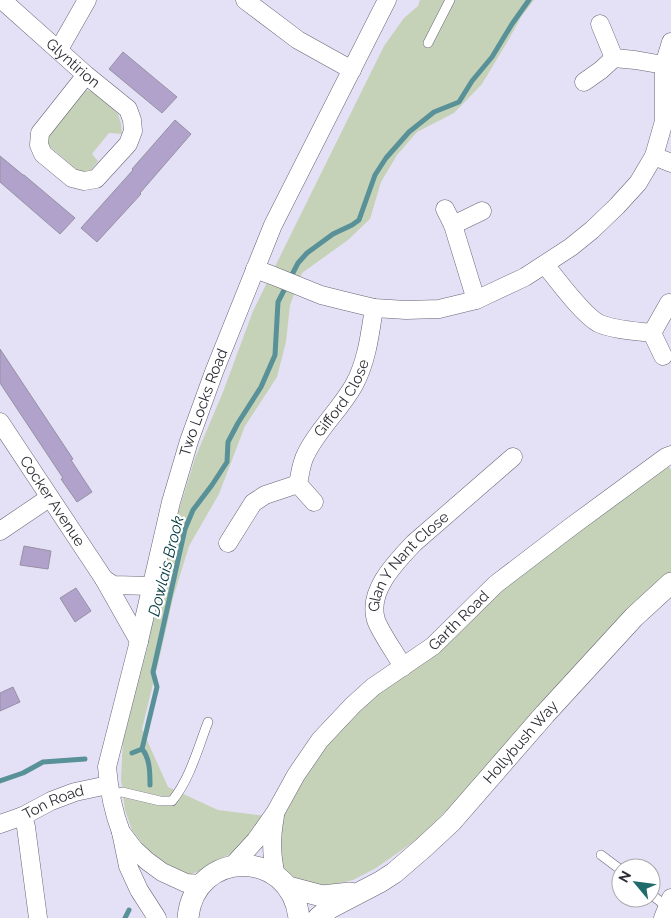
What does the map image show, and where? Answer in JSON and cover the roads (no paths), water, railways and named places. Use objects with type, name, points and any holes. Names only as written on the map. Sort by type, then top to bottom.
[{"type":"street","name":"Glyntirion","points":[[2,0],[86,75],[128,109],[133,131],[128,144],[96,178],[84,181],[72,178],[43,154],[39,145],[40,133],[86,75]]},
{"type":"street","points":[[57,48],[62,44],[87,0]]},
{"type":"street","points":[[246,0],[298,40],[352,70]]},
{"type":"street","name":"Two Locks Road","points":[[157,918],[139,890],[128,866],[114,815],[107,768],[171,502],[189,441],[214,372],[273,226],[387,0]]},
{"type":"street","points":[[600,24],[614,58]]},
{"type":"street","points":[[255,269],[321,295],[345,302],[374,308],[406,310],[439,309],[476,300],[525,277],[571,247],[592,230],[638,183],[654,156],[664,122],[664,65],[671,42]]},
{"type":"street","points":[[584,82],[614,58],[664,65]]},
{"type":"street","points":[[654,156],[671,163]]},
{"type":"street","points":[[445,209],[454,225],[476,300]]},
{"type":"street","points":[[454,225],[482,211]]},
{"type":"street","points":[[544,265],[586,313],[598,322],[612,327],[652,334]]},
{"type":"street","points":[[652,334],[670,303]]},
{"type":"street","name":"Gifford Close","points":[[298,484],[305,456],[318,434],[354,385],[366,356],[374,308]]},
{"type":"street","points":[[652,334],[663,356]]},
{"type":"street","name":"Cocker Avenue","points":[[0,422],[104,579],[139,641]]},
{"type":"street","name":"Garth Road","points":[[232,866],[256,840],[276,813],[296,775],[320,740],[352,705],[373,687],[432,646],[496,584],[572,526],[671,455]]},
{"type":"street","name":"Glan Y Nant Close","points":[[403,667],[376,621],[374,607],[377,593],[387,575],[400,558],[488,468],[513,457]]},
{"type":"street","points":[[228,543],[253,503],[265,495],[298,484],[314,502]]},
{"type":"street","points":[[0,532],[49,498]]},
{"type":"street","points":[[104,579],[113,585],[152,586]]},
{"type":"street","name":"Hollybush Way","points":[[318,918],[330,908],[394,873],[451,822],[634,616],[671,583]]},
{"type":"street","name":"Ton Road","points":[[0,824],[23,816],[51,801],[75,792],[109,790]]},
{"type":"street","name":"Garth Road","points":[[276,813],[272,831],[272,851],[282,882]]},
{"type":"street","points":[[23,816],[38,918]]},
{"type":"street","name":"Two Locks Road","points":[[120,832],[140,855],[162,872],[186,883],[202,884]]},
{"type":"street","name":"Hollybush Way","points":[[188,918],[192,899],[197,889],[214,873],[236,865],[259,867],[270,872],[282,882],[322,896],[362,892]]},
{"type":"street","points":[[282,882],[294,897],[299,918]]},
{"type":"lane","points":[[428,43],[450,0]]},
{"type":"lane","points":[[109,790],[160,801],[172,801],[178,794],[191,767],[208,722]]},
{"type":"lane","points":[[601,855],[611,862]]},
{"type":"waterway","name":"Dowlais Brook","points":[[150,785],[148,761],[142,749],[157,687],[153,672],[185,529],[193,510],[227,462],[228,442],[261,387],[275,355],[278,302],[298,263],[307,253],[333,234],[359,220],[375,175],[386,158],[409,132],[434,112],[459,102],[472,81],[492,57],[529,0]]},
{"type":"waterway","name":"Dowlais Brook","points":[[132,753],[142,749]]},
{"type":"waterway","name":"Dowlais Brook","points":[[0,781],[23,773],[43,762],[85,759]]},
{"type":"waterway","points":[[125,918],[129,910]]}]
